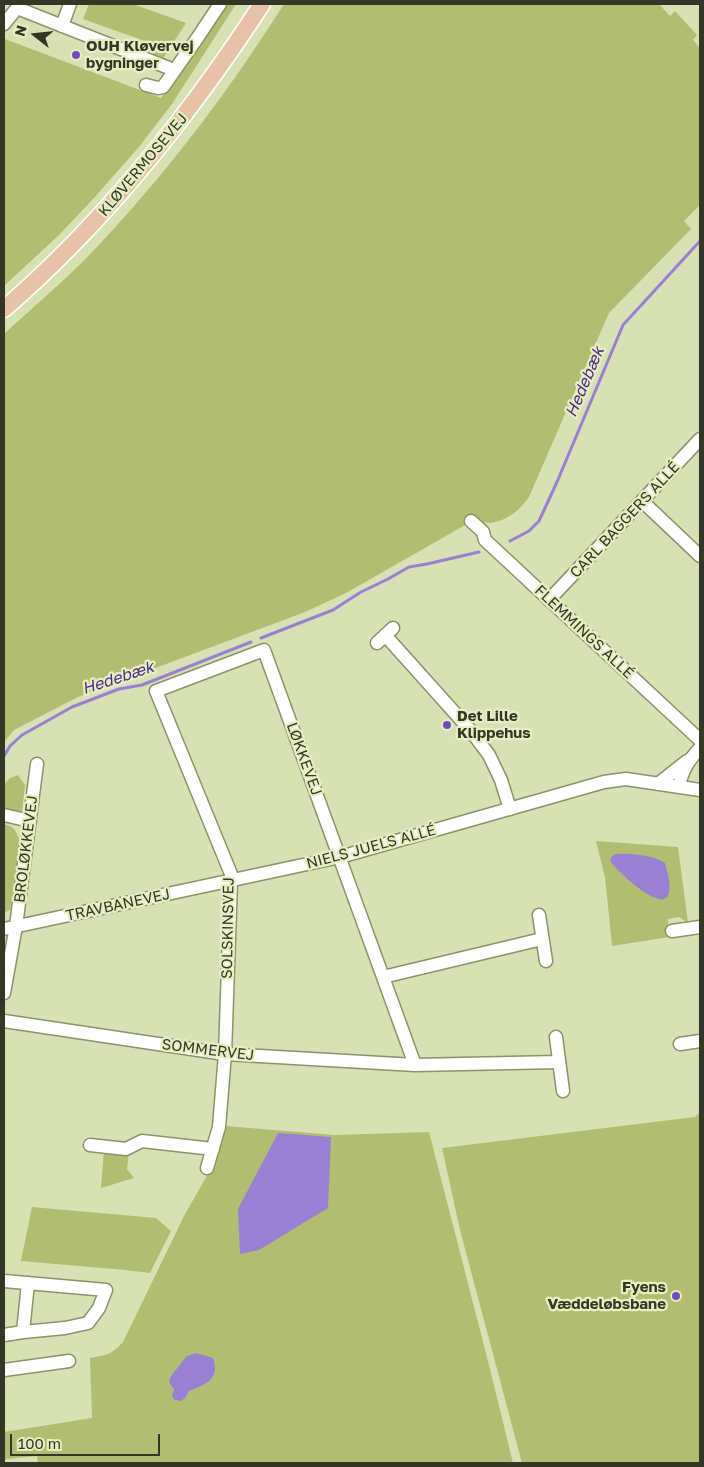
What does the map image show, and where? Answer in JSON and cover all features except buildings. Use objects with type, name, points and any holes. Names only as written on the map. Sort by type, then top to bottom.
[{"type":"main road","name":"KLØVERMOSEVEJ","points":[[4,309],[29,288],[82,236],[129,184],[198,98],[262,4]]},
{"type":"street","points":[[62,26],[70,4]]},
{"type":"street","points":[[146,85],[161,88],[219,4]]},
{"type":"street","points":[[4,24],[17,8],[174,70]]},
{"type":"street","name":"CARL BAGGERS ALLÉ","points":[[549,600],[700,438]]},
{"type":"street","points":[[642,501],[700,556]]},
{"type":"street","name":"FLEMMINGS ALLÉ","points":[[471,521],[483,532],[485,540],[700,740]]},
{"type":"street","points":[[385,635],[471,731],[489,755],[501,780],[510,809]]},
{"type":"street","name":"LØKKEVEJ","points":[[156,691],[264,650],[415,1065]]},
{"type":"street","name":"SOLSKINSVEJ","points":[[156,691],[231,874],[225,1054],[219,1127],[207,1168]]},
{"type":"street","points":[[658,784],[697,752]]},
{"type":"street","points":[[679,787],[682,773],[697,752]]},
{"type":"street","name":"BROLØKKEVEJ","points":[[4,993],[10,928],[30,821],[37,764]]},
{"type":"street","name":"NIELS JUELS ALLÉ","points":[[231,881],[340,857],[604,782],[626,779],[700,790]]},
{"type":"street","points":[[4,815],[30,821]]},
{"type":"street","name":"TRAVBANEVEJ","points":[[10,928],[231,881]]},
{"type":"street","points":[[539,915],[546,961]]},
{"type":"street","points":[[672,930],[700,927]]},
{"type":"street","points":[[383,977],[542,939]]},
{"type":"street","name":"SOMMERVEJ","points":[[4,1021],[225,1054],[415,1065]]},
{"type":"street","points":[[556,1037],[563,1091]]},
{"type":"street","points":[[680,1044],[700,1041]]},
{"type":"street","points":[[415,1065],[558,1062]]},
{"type":"street","points":[[90,1145],[126,1149],[142,1141],[213,1149]]},
{"type":"street","points":[[4,1281],[106,1290],[99,1308],[88,1323],[65,1328],[4,1335]]},
{"type":"street","points":[[23,1332],[28,1284]]},
{"type":"street","points":[[4,1370],[68,1360]]},
{"type":"green space","points":[[89,4],[133,4],[186,23],[162,60],[152,56],[156,45],[83,19]]},
{"type":"green space","points":[[224,4],[236,4],[172,104],[138,148],[59,235],[4,286],[5,39],[161,98],[178,76]]},
{"type":"green space","points":[[284,4],[659,4],[670,16],[675,11],[697,35],[693,40],[700,48],[700,205],[684,221],[691,229],[609,313],[529,497],[512,514],[496,522],[467,524],[346,593],[305,612],[78,697],[14,730],[4,742],[4,334],[96,248],[156,180],[223,94]]},
{"type":"green space","points":[[18,775],[25,785],[22,812],[12,813],[4,810],[4,784],[10,778]]},
{"type":"green space","points":[[4,824],[15,830],[20,841],[10,910],[4,913]]},
{"type":"green space","points":[[596,841],[678,847],[688,923],[679,917],[668,919],[669,937],[612,946],[605,877]]},
{"type":"green space","points":[[699,1108],[700,1463],[522,1463],[460,1230],[442,1148],[695,1117],[699,1113]]},
{"type":"green space","points":[[226,1126],[334,1135],[429,1132],[513,1463],[38,1463],[37,1456],[7,1459],[4,1461],[4,1432],[92,1418],[90,1358],[108,1354],[123,1342],[184,1216],[213,1165]],"holes":[[[215,1363],[211,1379],[204,1385],[189,1391],[186,1397],[173,1396],[174,1389]]]},
{"type":"green space","points":[[104,1150],[129,1152],[127,1169],[134,1178],[101,1188]]},
{"type":"green space","points":[[32,1207],[156,1218],[171,1231],[150,1273],[21,1261]]},
{"type":"shaded area","points":[[616,854],[641,855],[665,863],[670,887],[667,897],[663,899],[651,896],[631,882],[610,861],[612,856]]},
{"type":"shaded area","points":[[278,1133],[331,1137],[328,1208],[259,1250],[240,1254],[238,1209]]},
{"type":"shaded area","points":[[196,1353],[213,1358],[215,1371],[213,1376],[206,1384],[189,1391],[181,1401],[175,1400],[172,1396],[174,1389],[169,1382],[171,1376],[187,1356]]},
{"type":"waterway","name":"Hedebæk","points":[[510,541],[529,531],[539,521],[623,325],[700,241]]},
{"type":"waterway","name":"Hedebæk","points":[[261,638],[333,610],[361,592],[409,567],[479,552]]},
{"type":"waterway","name":"Hedebæk","points":[[4,756],[10,746],[22,735],[72,707],[119,689],[142,685],[251,642]]},
{"type":"place","name":"OUH Kløvervej bygninger","points":[[76,55]]},
{"type":"place","name":"Det Lille Klippehus","points":[[447,725]]},
{"type":"place","name":"Fyens Væddeløbsbane","points":[[676,1296]]}]
